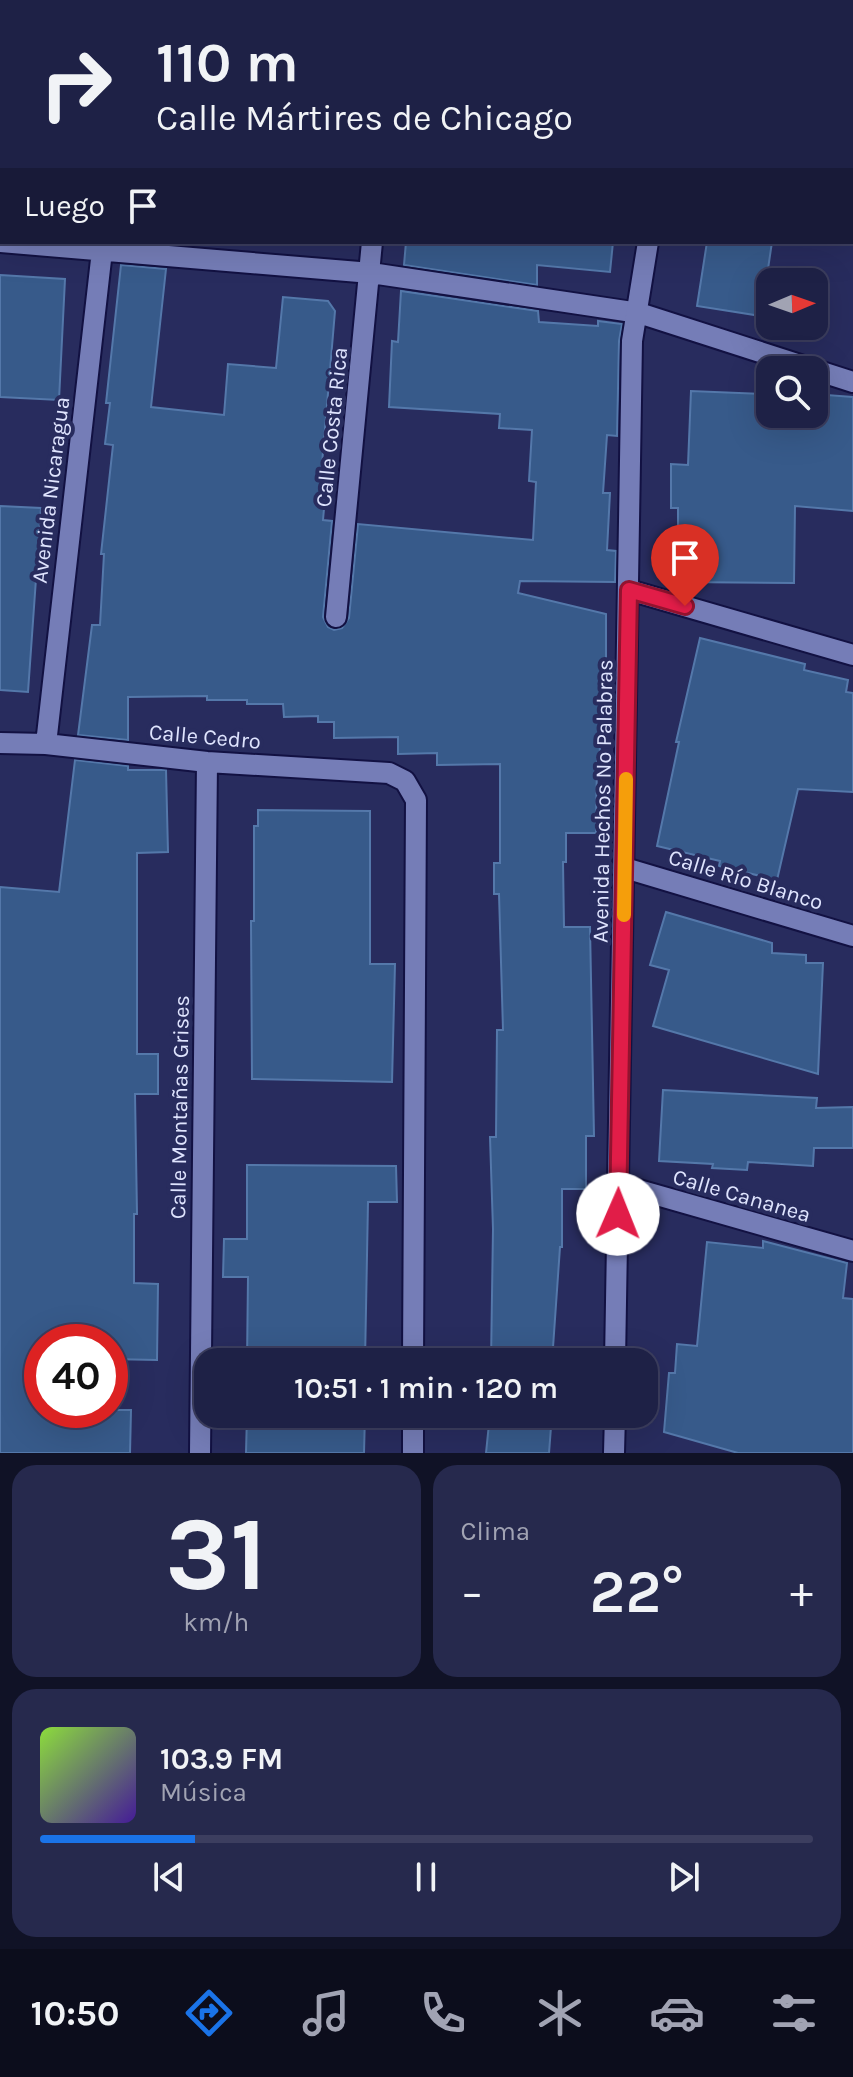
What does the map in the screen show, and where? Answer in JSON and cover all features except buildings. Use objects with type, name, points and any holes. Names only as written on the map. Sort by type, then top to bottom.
[{"type":"street","points":[[41,244],[103,247],[371,273],[639,313],[853,382]]},
{"type":"street","name":"Calle Costa Rica","points":[[336,617],[372,244]]},
{"type":"street","name":"Avenida Hechos No Palabras","points":[[615,1348],[632,341],[639,313],[648,244]]},
{"type":"street","name":"Avenida Nicaragua","points":[[46,744],[103,247]]},
{"type":"street","points":[[629,590],[853,655]]},
{"type":"street","name":"Calle Cedro","points":[[0,743],[46,744],[207,762],[389,773],[405,781],[416,800],[413,1348]]},
{"type":"street","name":"Calle Montañas Grises","points":[[200,1453],[207,762]]},
{"type":"street","name":"Calle Río Blanco","points":[[625,868],[853,936]]},
{"type":"street","name":"Calle Cananea","points":[[618,1184],[853,1251]]},
{"type":"street","points":[[413,1428],[413,1453]]},
{"type":"street","points":[[614,1453],[615,1428]]},
{"type":"slow traffic","points":[[624,915],[626,779]]},
{"type":"route","points":[[618,1214],[629,590],[685,606]]}]
